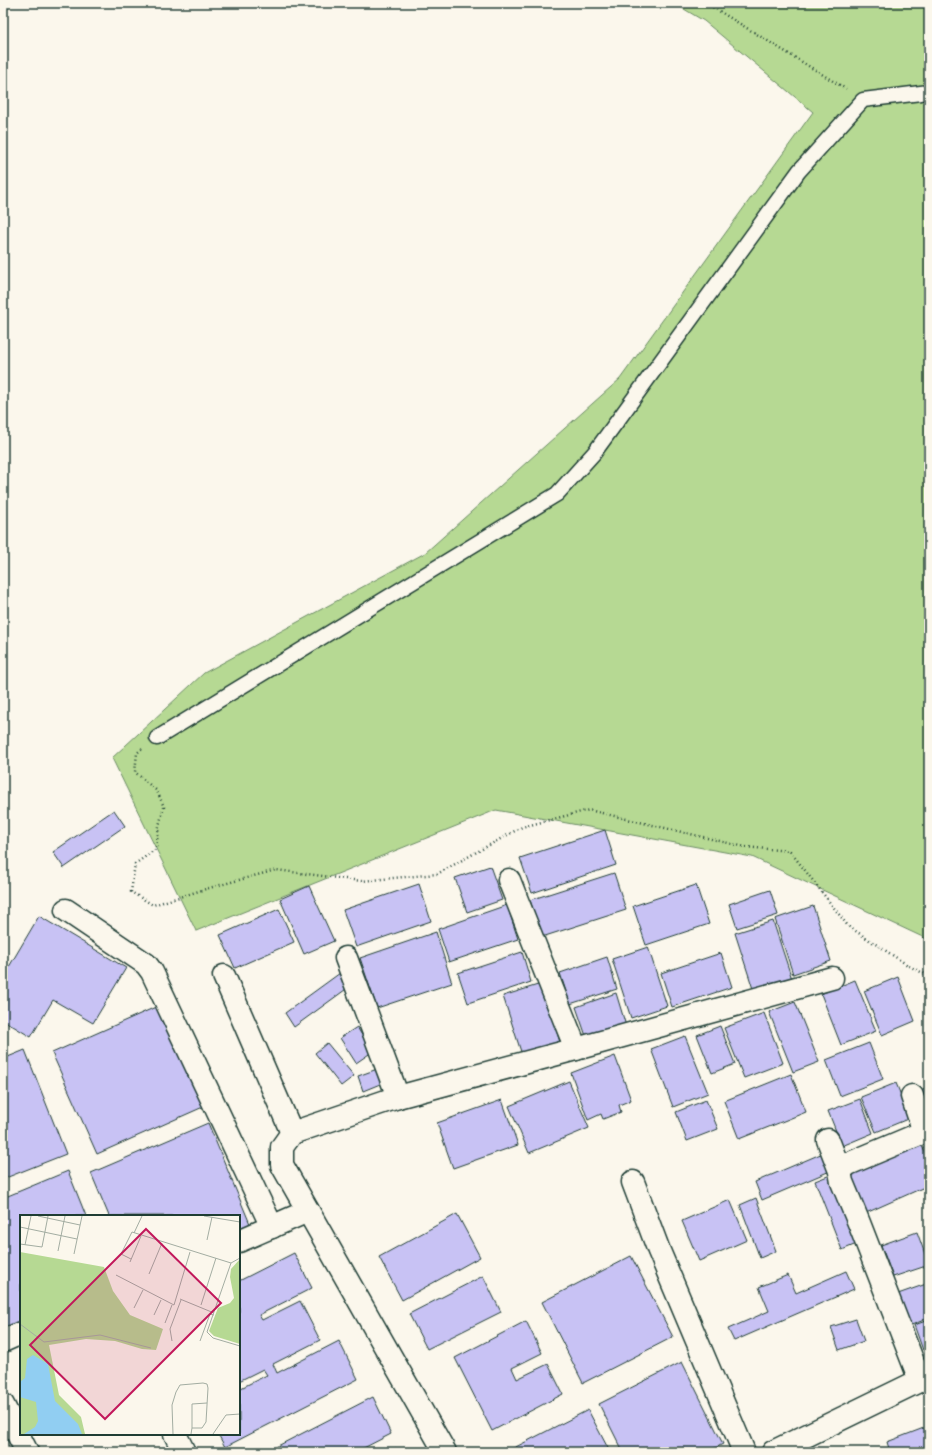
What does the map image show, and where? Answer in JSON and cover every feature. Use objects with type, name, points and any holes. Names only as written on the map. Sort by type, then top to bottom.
[{"type":"street","points":[[509,880],[576,1049]]},
{"type":"street","points":[[66,910],[146,964],[152,972],[272,1227]]},
{"type":"street","points":[[346,958],[398,1097]]},
{"type":"street","points":[[224,976],[292,1133]]},
{"type":"street","points":[[445,1452],[282,1165],[282,1147],[292,1133],[398,1097],[832,978]]},
{"type":"street","points":[[840,1170],[848,1164],[926,1133],[912,1096]]},
{"type":"street","points":[[773,1452],[924,1378],[842,1182],[840,1170],[828,1140]]},
{"type":"street","points":[[633,1182],[660,1251],[744,1452]]},
{"type":"street","points":[[240,1241],[308,1211]]},
{"type":"street","points":[[3,1341],[20,1333]]},
{"type":"street","points":[[3,1405],[27,1452]]},
{"type":"street","points":[[176,1435],[184,1452]]},
{"type":"lane","points":[[157,738],[557,494],[594,453],[799,171],[863,100],[929,92]]},
{"type":"path","points":[[706,3],[863,100]]},
{"type":"path","points":[[157,738],[137,753],[135,772],[157,791],[164,807],[159,826],[156,849],[135,864],[131,892],[154,905],[276,870],[361,882],[437,874],[522,827],[589,810],[745,847],[790,851],[848,926],[909,966],[929,976]]},
{"type":"green space","points":[[674,3],[929,3],[929,940],[752,857],[496,810],[196,931],[112,758],[204,673],[425,553],[620,379],[813,112],[704,21]]},
{"type":"building","points":[[114,810],[125,826],[64,868],[53,852]]},
{"type":"building","points":[[605,830],[616,865],[532,893],[520,858]]},
{"type":"building","points":[[490,866],[502,900],[467,912],[455,878]]},
{"type":"building","points":[[614,873],[626,910],[542,937],[530,900]]},
{"type":"building","points":[[419,884],[431,921],[356,947],[343,910]]},
{"type":"building","points":[[696,885],[709,924],[646,945],[633,906]]},
{"type":"building","points":[[309,886],[334,941],[304,954],[280,899]]},
{"type":"building","points":[[770,890],[778,915],[737,928],[729,904]]},
{"type":"building","points":[[507,905],[518,939],[449,962],[438,929]]},
{"type":"building","points":[[813,906],[831,961],[793,974],[775,919]]},
{"type":"building","points":[[279,909],[294,942],[235,968],[220,935]]},
{"type":"building","points":[[39,916],[126,968],[93,1023],[53,1000],[31,1037],[3,1020],[3,977]]},
{"type":"building","points":[[773,921],[792,979],[754,992],[735,933]]},
{"type":"building","points":[[436,932],[452,983],[377,1008],[360,958]]},
{"type":"building","points":[[648,947],[667,1006],[631,1018],[612,959]]},
{"type":"building","points":[[522,952],[531,982],[468,1003],[458,973]]},
{"type":"building","points":[[721,953],[732,987],[672,1007],[661,973]]},
{"type":"building","points":[[607,957],[617,989],[570,1004],[560,973]]},
{"type":"building","points":[[340,973],[349,987],[294,1027],[285,1013]]},
{"type":"building","points":[[898,977],[915,1021],[882,1035],[864,991]]},
{"type":"building","points":[[855,980],[876,1031],[841,1045],[821,994]]},
{"type":"building","points":[[541,984],[562,1048],[524,1061],[503,996]]},
{"type":"building","points":[[616,993],[626,1026],[587,1039],[576,1007]]},
{"type":"building","points":[[795,1002],[819,1062],[793,1072],[769,1012]]},
{"type":"building","points":[[158,1006],[203,1107],[97,1154],[52,1053]]},
{"type":"building","points":[[764,1013],[783,1063],[744,1078],[724,1028]]},
{"type":"building","points":[[720,1026],[735,1064],[712,1073],[697,1035]]},
{"type":"building","points":[[357,1027],[372,1052],[356,1063],[340,1038]]},
{"type":"building","points":[[685,1036],[708,1093],[673,1107],[651,1049]]},
{"type":"building","points":[[327,1043],[354,1076],[341,1086],[315,1053]]},
{"type":"building","points":[[869,1043],[883,1079],[840,1096],[826,1060]]},
{"type":"building","points":[[25,1050],[66,1154],[3,1179],[3,1059]]},
{"type":"building","points":[[615,1056],[631,1100],[619,1105],[621,1112],[603,1119],[601,1114],[588,1120],[571,1073]]},
{"type":"building","points":[[380,1068],[385,1082],[363,1091],[358,1076]]},
{"type":"building","points":[[791,1074],[806,1112],[739,1139],[724,1101]]},
{"type":"building","points":[[569,1081],[589,1128],[529,1153],[509,1106]]},
{"type":"building","points":[[896,1083],[910,1118],[876,1132],[861,1097]]},
{"type":"building","points":[[929,1088],[929,1107],[926,1108],[920,1091]]},
{"type":"building","points":[[860,1099],[873,1133],[842,1146],[828,1111]]},
{"type":"building","points":[[502,1100],[518,1145],[453,1168],[437,1123]]},
{"type":"building","points":[[706,1100],[718,1129],[687,1141],[676,1112]]},
{"type":"building","points":[[208,1123],[253,1231],[240,1237],[240,1215],[109,1215],[91,1173]]},
{"type":"building","points":[[919,1139],[929,1162],[929,1185],[866,1213],[847,1172]]},
{"type":"building","points":[[823,1153],[830,1171],[762,1200],[755,1182]]},
{"type":"building","points":[[68,1171],[86,1215],[20,1215],[20,1321],[6,1328],[3,1322],[3,1198]]},
{"type":"building","points":[[833,1174],[859,1243],[842,1250],[815,1181]]},
{"type":"building","points":[[756,1198],[776,1251],[760,1258],[740,1205]]},
{"type":"building","points":[[730,1200],[747,1240],[699,1261],[682,1221]]},
{"type":"building","points":[[457,1214],[480,1257],[402,1300],[379,1257]]},
{"type":"building","points":[[917,1232],[929,1265],[893,1277],[881,1245]]},
{"type":"building","points":[[294,1253],[312,1288],[259,1315],[262,1320],[300,1301],[320,1340],[273,1364],[277,1373],[339,1341],[358,1379],[225,1447],[219,1435],[240,1435],[240,1388],[267,1375],[263,1369],[240,1380],[240,1280]]},
{"type":"building","points":[[631,1256],[673,1337],[583,1383],[542,1302]]},
{"type":"building","points":[[846,1271],[854,1289],[734,1341],[728,1329],[769,1311],[759,1287],[788,1275],[796,1293]]},
{"type":"building","points":[[483,1276],[501,1312],[427,1349],[409,1314]]},
{"type":"building","points":[[929,1283],[929,1318],[909,1326],[898,1294]]},
{"type":"building","points":[[856,1319],[864,1341],[839,1350],[831,1327]]},
{"type":"building","points":[[929,1320],[929,1347],[923,1350],[914,1325]]},
{"type":"building","points":[[526,1321],[542,1353],[512,1368],[517,1379],[548,1364],[563,1394],[492,1431],[455,1358]]},
{"type":"building","points":[[682,1362],[723,1444],[707,1452],[623,1452],[599,1404]]},
{"type":"building","points":[[373,1397],[391,1434],[356,1452],[266,1452]]},
{"type":"building","points":[[588,1410],[610,1452],[506,1452]]},
{"type":"building","points":[[929,1426],[929,1452],[890,1452],[887,1442]]},
{"type":"building","points":[[396,1448],[398,1452],[388,1452]]}]
